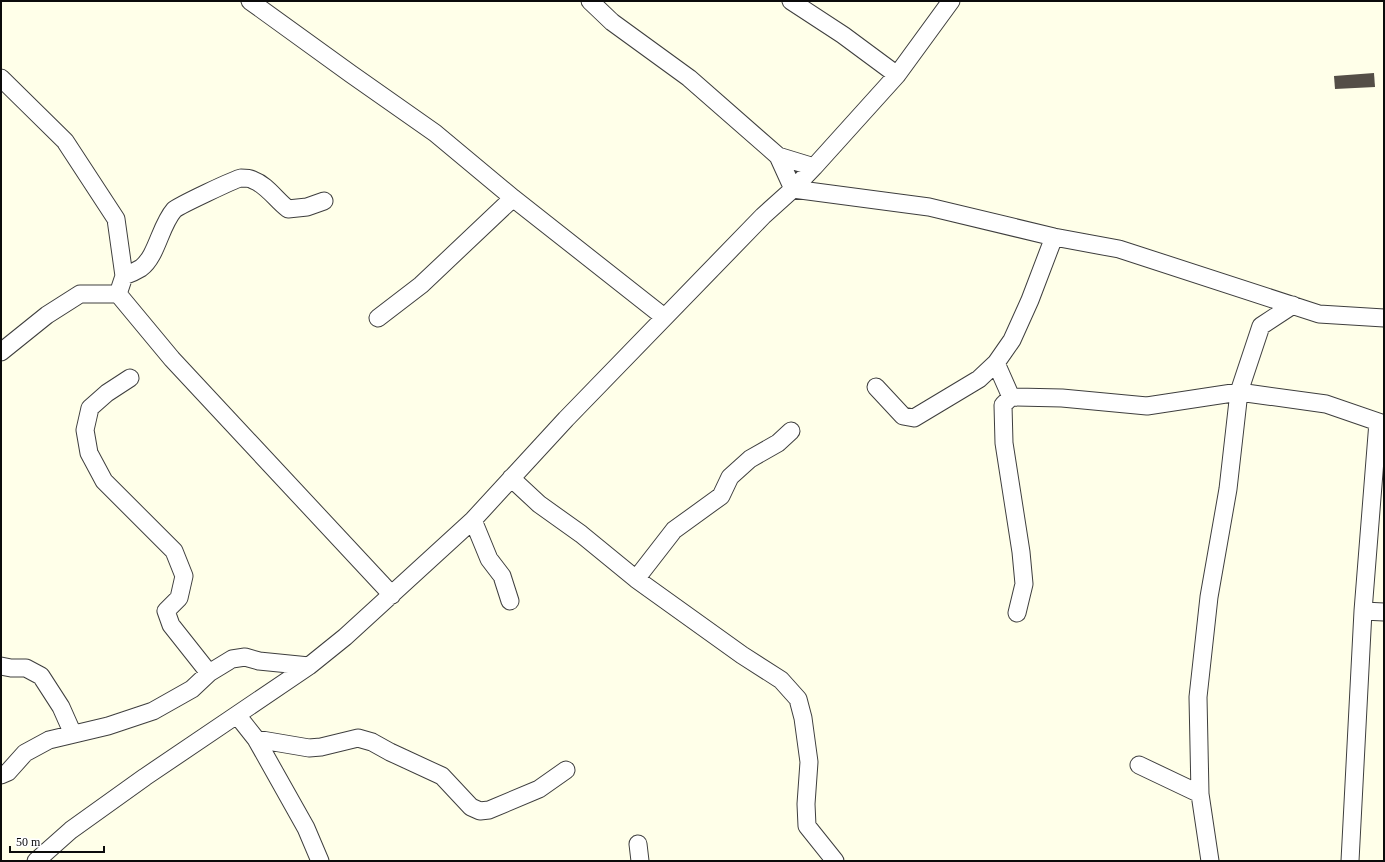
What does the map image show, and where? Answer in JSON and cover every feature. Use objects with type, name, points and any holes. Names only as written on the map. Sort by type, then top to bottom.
[{"type":"street","points":[[250,1],[350,74],[436,133],[513,198],[664,318]]},
{"type":"street","points":[[590,1],[612,22],[689,78],[778,156],[814,167]]},
{"type":"street","points":[[791,1],[842,35],[897,75]]},
{"type":"street","points":[[36,861],[71,830],[309,666],[345,637],[473,520],[511,478],[664,318],[763,216],[793,189],[814,167],[897,75],[951,1]]},
{"type":"street","points":[[1,78],[65,141],[116,219],[124,276],[118,294]]},
{"type":"street","points":[[778,156],[793,189]]},
{"type":"street","points":[[124,276],[142,268],[154,253],[161,232],[175,209],[226,183],[240,178],[251,179],[263,185],[288,209],[307,207],[324,201]]},
{"type":"street","points":[[793,189],[929,207],[1054,237],[1119,249],[1319,314],[1384,318]]},
{"type":"street","points":[[378,318],[421,285],[513,198]]},
{"type":"street","points":[[876,387],[903,416],[914,418],[979,379],[996,363],[1012,340],[1054,237]]},
{"type":"street","points":[[1,352],[47,315],[80,294],[118,294]]},
{"type":"street","points":[[118,294],[172,359],[392,595]]},
{"type":"street","points":[[1210,861],[1200,794],[1198,697],[1209,597],[1228,489],[1239,392],[1261,326],[1292,305]]},
{"type":"street","points":[[996,363],[1011,397]]},
{"type":"street","points":[[130,378],[107,393],[90,408],[85,430],[89,453],[104,481],[174,551],[184,576],[179,598],[166,611],[170,625],[210,672]]},
{"type":"street","points":[[1017,613],[1024,584],[1022,552],[1004,444],[1002,405],[1011,397],[1062,398],[1147,406],[1239,392],[1326,404],[1381,423],[1363,611],[1350,861]]},
{"type":"street","points":[[636,579],[674,530],[721,496],[730,476],[750,459],[778,443],[791,431]]},
{"type":"street","points":[[511,478],[539,504],[581,534],[636,579],[742,655],[781,680],[798,699],[803,718],[809,762],[806,826],[835,861]]},
{"type":"street","points":[[473,520],[489,559],[502,576],[510,601]]},
{"type":"street","points":[[1363,611],[1384,612]]},
{"type":"street","points":[[1,775],[8,772],[25,753],[49,740],[108,726],[153,711],[192,689],[210,672],[232,659],[245,657],[259,661],[309,666]]},
{"type":"street","points":[[1,666],[26,668],[41,676],[60,707],[73,734]]},
{"type":"street","points":[[237,715],[256,739],[306,828],[320,861]]},
{"type":"street","points":[[256,739],[309,748],[321,747],[358,738],[372,742],[442,776],[471,807],[480,811],[489,810],[539,789],[566,770]]},
{"type":"street","points":[[1139,765],[1200,794]]},
{"type":"street","points":[[313,844],[327,861]]},
{"type":"street","points":[[638,844],[640,861]]},
{"type":"building","points":[[1374,73],[1375,87],[1335,89],[1334,76]]}]
